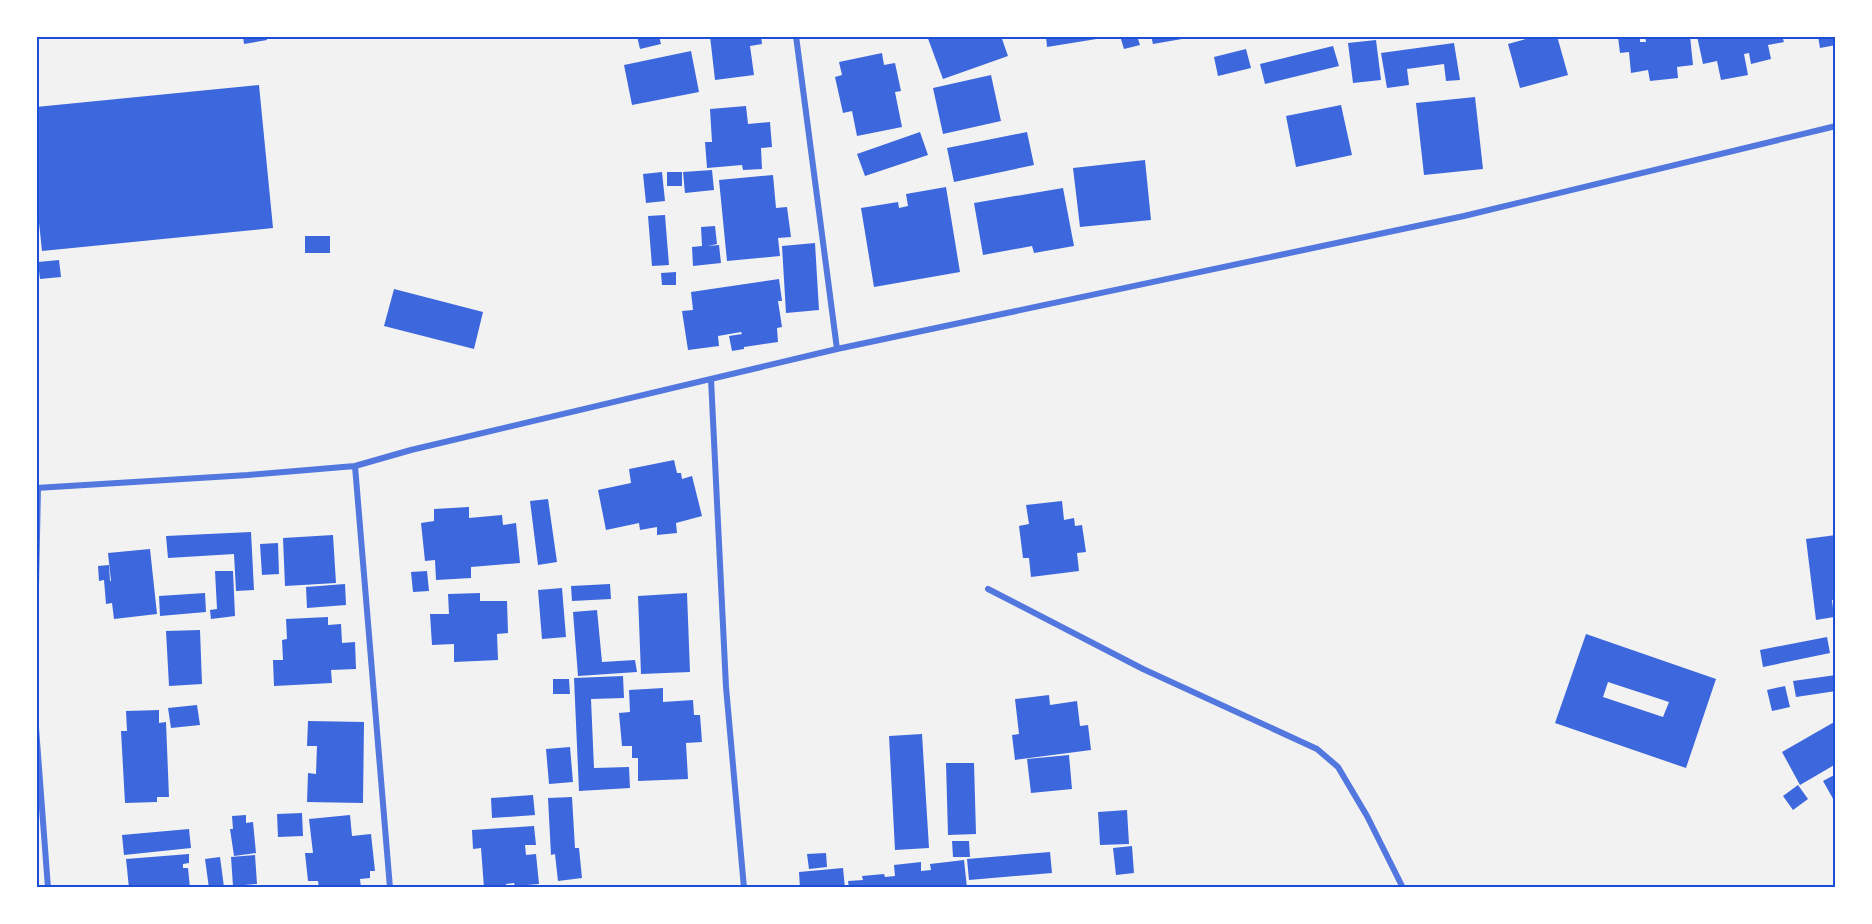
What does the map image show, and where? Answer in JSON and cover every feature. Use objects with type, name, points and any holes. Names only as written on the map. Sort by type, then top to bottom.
[{"type":"street","points":[[796,36],[837,349]]},
{"type":"street","points":[[36,585],[37,487],[248,475],[355,466],[422,447],[837,349],[1464,216],[1836,126]]},
{"type":"street","points":[[711,379],[726,687],[744,888]]},
{"type":"street","points":[[355,466],[390,888]]},
{"type":"street","points":[[988,589],[1143,669],[1317,749],[1338,767],[1367,816],[1403,888]]},
{"type":"street","points":[[36,728],[48,888]]},
{"type":"building","points":[[243,36],[266,36],[267,40],[244,44]]},
{"type":"building","points":[[637,36],[659,36],[661,44],[640,49]]},
{"type":"building","points":[[710,36],[761,36],[762,44],[750,46],[754,75],[715,80]]},
{"type":"building","points":[[927,36],[1001,36],[1008,56],[943,79]]},
{"type":"building","points":[[1046,36],[1109,36],[1109,37],[1047,47]]},
{"type":"building","points":[[1120,36],[1137,36],[1140,45],[1124,49]]},
{"type":"building","points":[[1151,36],[1182,36],[1182,39],[1153,44]]},
{"type":"building","points":[[1537,36],[1557,36],[1568,75],[1520,88],[1508,44]]},
{"type":"building","points":[[1640,36],[1640,42],[1646,42],[1645,36],[1690,36],[1693,65],[1677,67],[1678,78],[1650,81],[1648,70],[1631,73],[1629,52],[1620,53],[1618,37]]},
{"type":"building","points":[[1697,36],[1782,36],[1784,42],[1768,45],[1771,59],[1751,64],[1749,53],[1744,54],[1748,75],[1721,80],[1717,61],[1703,64]]},
{"type":"building","points":[[1818,36],[1836,36],[1836,45],[1820,48]]},
{"type":"building","points":[[1376,40],[1381,80],[1353,83],[1348,43]]},
{"type":"building","points":[[1454,43],[1460,80],[1446,81],[1444,64],[1407,69],[1409,85],[1387,88],[1381,53]]},
{"type":"building","points":[[1333,46],[1339,66],[1265,84],[1260,64]]},
{"type":"building","points":[[1246,49],[1251,68],[1218,76],[1214,57]]},
{"type":"building","points":[[691,51],[699,92],[632,105],[624,65]]},
{"type":"building","points":[[882,53],[884,65],[895,63],[901,91],[895,92],[902,127],[857,136],[852,111],[843,113],[835,77],[842,75],[839,62]]},
{"type":"building","points":[[991,75],[1001,121],[943,134],[933,88]]},
{"type":"building","points":[[259,85],[273,228],[42,251],[36,194],[36,107]]},
{"type":"building","points":[[1475,97],[1483,169],[1424,175],[1416,103]]},
{"type":"building","points":[[1341,105],[1352,155],[1296,167],[1286,116]]},
{"type":"building","points":[[746,106],[748,124],[770,122],[772,147],[761,148],[762,169],[743,170],[742,165],[707,168],[705,142],[712,142],[710,109]]},
{"type":"building","points":[[920,132],[928,155],[865,176],[857,154]]},
{"type":"building","points":[[1027,132],[1034,165],[954,182],[947,148]]},
{"type":"building","points":[[1145,160],[1151,220],[1080,227],[1073,168]]},
{"type":"building","points":[[712,170],[714,190],[685,193],[683,172]]},
{"type":"building","points":[[662,172],[665,201],[646,203],[643,174]]},
{"type":"building","points":[[667,172],[682,172],[682,186],[667,186]]},
{"type":"building","points":[[773,175],[776,208],[787,207],[791,237],[778,238],[780,256],[727,261],[719,180]]},
{"type":"building","points":[[946,187],[960,272],[874,287],[861,208],[898,202],[899,208],[908,206],[906,194]]},
{"type":"building","points":[[1063,188],[1074,246],[1034,253],[1032,246],[983,255],[974,203]]},
{"type":"building","points":[[665,215],[669,265],[652,266],[648,216]]},
{"type":"building","points":[[715,226],[717,244],[708,246],[719,245],[721,263],[693,266],[692,247],[702,246],[701,227]]},
{"type":"building","points":[[305,236],[330,236],[330,253],[305,253]]},
{"type":"building","points":[[815,243],[819,310],[786,313],[782,246]]},
{"type":"building","points":[[59,260],[61,277],[40,279],[38,262]]},
{"type":"building","points":[[676,272],[676,285],[662,285],[661,273]]},
{"type":"building","points":[[779,279],[782,301],[778,301],[782,327],[777,328],[778,342],[732,351],[729,336],[742,334],[741,332],[718,336],[719,346],[688,350],[682,311],[693,310],[691,292]]},
{"type":"building","points":[[394,289],[483,312],[474,349],[384,326]]},
{"type":"building","points":[[674,460],[677,473],[681,473],[682,479],[692,476],[702,516],[676,523],[677,533],[657,535],[657,527],[640,530],[639,523],[606,530],[598,490],[631,483],[629,469]]},
{"type":"building","points":[[548,499],[557,562],[538,565],[530,501]]},
{"type":"building","points":[[1062,501],[1064,520],[1074,518],[1075,526],[1082,525],[1086,552],[1077,553],[1079,571],[1031,577],[1029,558],[1023,558],[1019,526],[1029,524],[1026,505]]},
{"type":"building","points":[[469,507],[469,518],[502,515],[503,525],[516,523],[520,563],[471,567],[471,578],[436,580],[435,560],[425,561],[421,523],[434,521],[434,509]]},
{"type":"building","points":[[251,532],[254,590],[236,591],[234,554],[168,558],[166,536]]},
{"type":"building","points":[[333,535],[336,583],[285,586],[283,538]]},
{"type":"building","points":[[1836,535],[1836,599],[1832,600],[1834,617],[1816,620],[1806,539]]},
{"type":"building","points":[[278,543],[279,574],[262,575],[260,544]]},
{"type":"building","points":[[150,549],[157,614],[114,619],[112,603],[106,604],[104,580],[99,581],[98,566],[109,565],[111,581],[108,553]]},
{"type":"building","points":[[215,571],[233,571],[235,616],[211,619],[210,610],[217,609]]},
{"type":"building","points":[[427,571],[429,591],[413,592],[411,572]]},
{"type":"building","points":[[345,584],[346,605],[307,608],[306,587]]},
{"type":"building","points":[[610,584],[611,599],[572,601],[571,586]]},
{"type":"building","points":[[562,588],[566,637],[542,639],[538,590]]},
{"type":"building","points":[[205,593],[206,612],[160,616],[159,596]]},
{"type":"building","points":[[480,593],[480,601],[507,601],[508,633],[497,634],[498,660],[454,662],[454,644],[432,645],[430,614],[449,614],[448,594]]},
{"type":"building","points":[[687,593],[690,672],[641,674],[638,596]]},
{"type":"building","points":[[597,610],[602,662],[635,660],[637,672],[578,676],[573,612]]},
{"type":"building","points":[[328,617],[328,625],[341,624],[342,643],[355,642],[356,669],[331,670],[332,683],[274,686],[273,660],[283,660],[282,640],[287,639],[286,619]]},
{"type":"building","points":[[200,630],[202,684],[169,686],[166,631]]},
{"type":"building","points":[[1586,634],[1716,679],[1686,768],[1555,723]],"holes":[[[1608,682],[1669,702],[1663,717],[1603,697]]]},
{"type":"building","points":[[1827,637],[1830,653],[1763,667],[1760,650]]},
{"type":"building","points":[[1836,675],[1836,691],[1796,697],[1793,681]]},
{"type":"building","points":[[623,676],[624,698],[591,699],[594,768],[629,767],[630,788],[579,791],[574,678]]},
{"type":"building","points":[[553,679],[569,679],[570,694],[553,694]]},
{"type":"building","points":[[1785,686],[1790,707],[1772,711],[1767,690]]},
{"type":"building","points":[[663,688],[663,702],[693,700],[694,715],[700,715],[702,742],[686,743],[688,779],[638,781],[638,758],[632,758],[632,746],[622,746],[619,713],[630,712],[629,690]]},
{"type":"building","points":[[1049,695],[1050,705],[1077,701],[1080,726],[1088,725],[1091,750],[1015,760],[1012,735],[1019,734],[1015,699]]},
{"type":"building","points":[[197,705],[200,725],[171,728],[168,708]]},
{"type":"building","points":[[159,710],[159,723],[166,722],[169,797],[157,797],[157,802],[125,803],[121,731],[127,731],[126,711]]},
{"type":"building","points":[[308,721],[364,722],[363,803],[307,802],[308,773],[316,774],[317,746],[307,746]]},
{"type":"building","points":[[1836,721],[1836,764],[1800,785],[1782,752]]},
{"type":"building","points":[[922,734],[929,848],[895,850],[889,736]]},
{"type":"building","points":[[570,747],[573,782],[549,784],[546,749]]},
{"type":"building","points":[[1069,755],[1072,789],[1031,793],[1027,759]]},
{"type":"building","points":[[946,763],[974,763],[976,834],[948,835]]},
{"type":"building","points":[[1836,774],[1836,804],[1823,781]]},
{"type":"building","points":[[1798,785],[1808,799],[1793,810],[1783,796]]},
{"type":"building","points":[[533,795],[535,815],[492,818],[491,798]]},
{"type":"building","points":[[572,797],[575,848],[579,848],[582,878],[558,881],[555,854],[551,855],[548,798]]},
{"type":"building","points":[[1127,810],[1129,844],[1100,845],[1098,812]]},
{"type":"building","points":[[302,813],[303,836],[278,837],[277,814]]},
{"type":"building","points":[[246,815],[246,823],[253,822],[256,853],[234,856],[230,829],[233,829],[232,816]]},
{"type":"building","points":[[350,815],[352,836],[371,834],[375,871],[370,871],[370,878],[360,879],[361,888],[319,888],[318,881],[308,881],[305,853],[313,853],[309,819]]},
{"type":"building","points":[[534,826],[536,845],[525,845],[526,855],[536,854],[539,884],[515,886],[514,883],[506,884],[506,887],[484,888],[481,848],[473,849],[472,830]]},
{"type":"building","points":[[189,829],[191,848],[124,855],[122,835]]},
{"type":"building","points":[[952,841],[969,841],[970,857],[953,857]]},
{"type":"building","points":[[1132,846],[1134,873],[1116,875],[1113,848]]},
{"type":"building","points":[[1050,852],[1052,873],[969,880],[967,859]]},
{"type":"building","points":[[826,853],[827,867],[809,869],[807,854]]},
{"type":"building","points":[[189,854],[189,863],[183,864],[183,868],[188,868],[190,888],[129,888],[126,859]]},
{"type":"building","points":[[255,855],[257,884],[233,886],[231,857]]},
{"type":"building","points":[[220,857],[224,887],[209,888],[205,859]]},
{"type":"building","points":[[964,860],[967,888],[849,888],[848,881],[863,880],[862,876],[884,874],[885,877],[895,876],[894,865],[921,862],[921,871],[931,870],[930,864]]},
{"type":"building","points":[[843,868],[845,888],[800,888],[799,872]]}]
